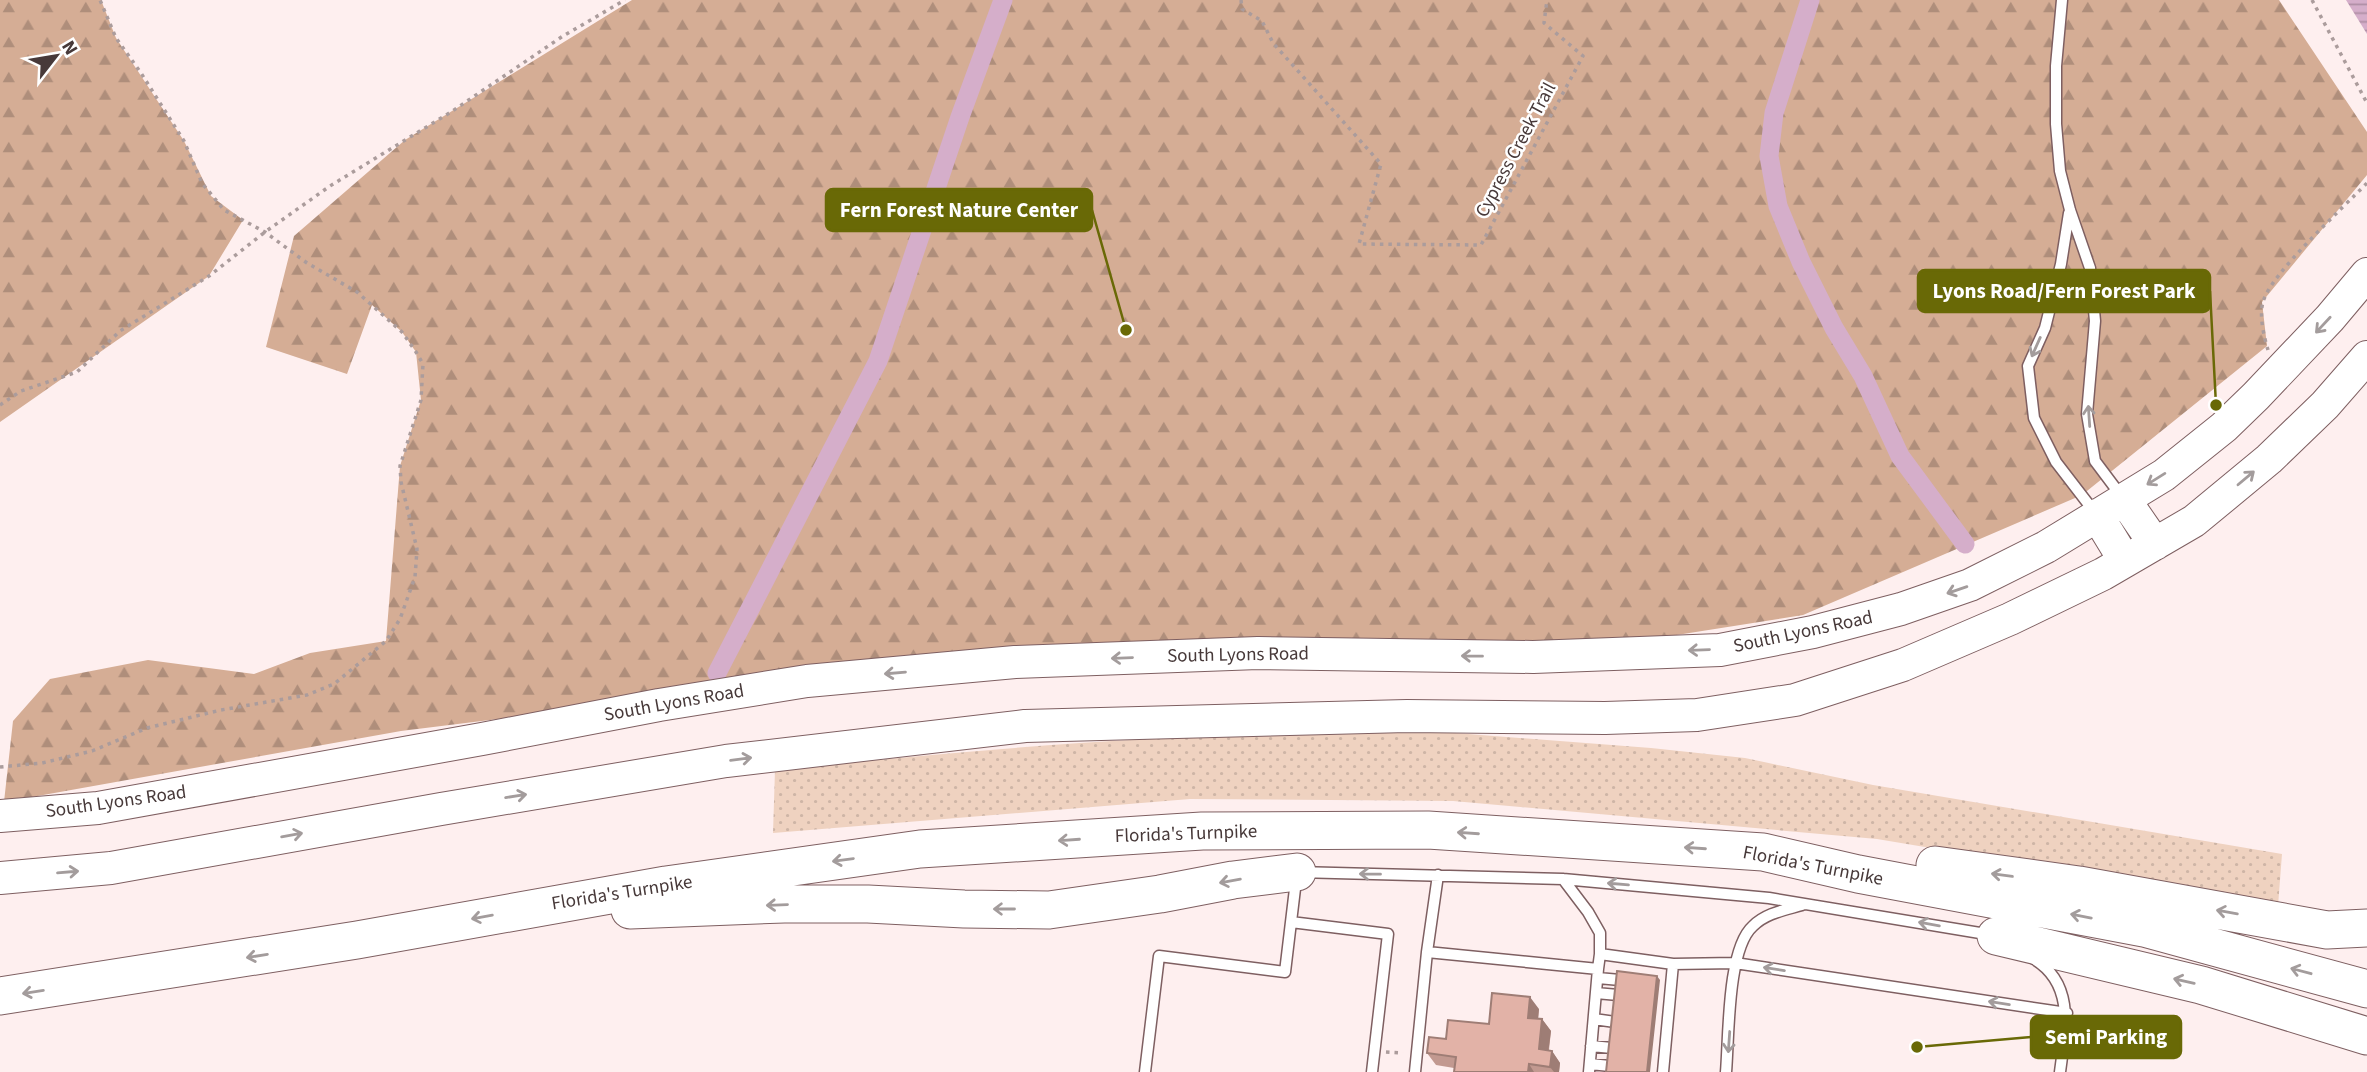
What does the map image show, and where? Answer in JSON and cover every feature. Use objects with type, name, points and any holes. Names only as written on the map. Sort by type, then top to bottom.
[{"type":"highway","name":"Florida's Turnpike","points":[[0,996],[357,940],[666,885],[919,849],[1202,831],[1428,830],[1763,852],[1858,874],[2144,928],[2367,989]]},
{"type":"highway","points":[[1763,852],[1856,854],[2078,885],[2327,930],[2367,928]]},
{"type":"highway","points":[[549,905],[593,912],[820,904],[1049,910],[1297,872]]},
{"type":"highway","points":[[1996,936],[2201,985],[2367,1035]]},
{"type":"main road","name":"South Lyons Road","points":[[0,816],[98,808],[659,705],[807,681],[1042,661],[1258,653],[1533,657],[1720,650],[1813,632],[1901,609],[1970,585],[2046,547],[2164,475],[2214,435],[2276,374],[2330,318],[2367,274]]},
{"type":"main road","points":[[0,878],[111,868],[726,761],[1025,726],[1407,716],[1605,718],[1697,715],[1794,699],[1903,665],[2011,619],[2125,561],[2194,521],[2269,459],[2325,405],[2367,357]]},
{"type":"main road","points":[[2300,429],[2367,373]]},
{"type":"main road","points":[[2124,499],[2155,544]]},
{"type":"main road","points":[[2097,515],[2125,561]]},
{"type":"lane","points":[[2062,0],[2056,66],[2056,124],[2060,171],[2090,268],[2095,321],[2087,414],[2095,461],[2124,499]]},
{"type":"lane","points":[[2070,210],[2061,264],[2045,328],[2028,366],[2034,418],[2056,462],[2097,515]]},
{"type":"lane","points":[[1145,1072],[1159,956],[1286,972],[1297,872],[1563,878],[1808,904],[1996,936],[2039,962],[2056,980],[2067,1013],[2060,1072]]},
{"type":"lane","points":[[1415,1072],[1438,875]]},
{"type":"lane","points":[[1563,878],[1600,933],[1589,1068],[1610,1066]]},
{"type":"lane","points":[[1726,1072],[1735,963],[1750,928],[1763,918],[1808,904]]},
{"type":"lane","points":[[1291,922],[1388,934],[1372,1072]]},
{"type":"lane","points":[[1427,952],[1598,974],[1620,980]]},
{"type":"lane","points":[[1600,954],[1673,964],[1735,963],[2067,1013]]},
{"type":"lane","points":[[1650,1071],[1663,1072],[1667,1028],[1665,985],[1673,964]]},
{"type":"lane","points":[[1596,993],[1618,995]]},
{"type":"lane","points":[[1594,1019],[1615,1022]]},
{"type":"lane","points":[[1655,1027],[1667,1028]]},
{"type":"lane","points":[[1591,1046],[1612,1048]]},
{"type":"lane","points":[[1652,1054],[1665,1056]]},
{"type":"path","points":[[0,767],[41,763],[92,751],[147,728],[221,710],[307,695],[334,684],[386,641],[400,619],[415,577],[417,550],[401,482],[400,466],[421,400],[422,365],[402,331],[357,292],[307,263],[265,232],[224,210],[207,190],[184,141],[116,38],[100,0]]},
{"type":"path","points":[[0,405],[21,391],[77,372],[120,331],[209,276],[330,186],[451,112],[563,36],[625,0]]},
{"type":"path","name":"Cypress Creek Trail","points":[[1241,0],[1242,9],[1262,21],[1273,43],[1381,164],[1359,244],[1481,245],[1583,56],[1544,23],[1547,0]]},
{"type":"path","points":[[2312,0],[2367,103]]},
{"type":"path","points":[[2276,374],[2264,336],[2262,303],[2279,274],[2367,183]]},
{"type":"shaded area","points":[[2346,0],[2367,0],[2367,34]]},
{"type":"shaded area","points":[[1297,733],[1455,733],[1745,758],[1873,785],[2282,854],[2278,906],[1877,839],[1453,801],[1190,799],[773,833],[775,770],[962,752],[1149,739]]},
{"type":"green space","points":[[0,0],[101,0],[116,38],[184,141],[211,196],[243,220],[209,276],[0,422]]},
{"type":"green space","points":[[632,0],[2279,0],[2367,132],[2367,175],[2262,302],[2267,346],[2082,495],[1803,615],[1664,637],[807,681],[401,731],[4,802],[13,721],[50,679],[148,660],[254,674],[310,653],[386,641],[400,466],[421,400],[416,352],[402,332],[372,305],[347,374],[266,347],[294,236],[405,140]]},
{"type":"building","points":[[1617,971],[1657,976],[1647,1072],[1606,1072]]},
{"type":"building","points":[[1492,993],[1530,997],[1528,1018],[1542,1019],[1539,1049],[1552,1051],[1550,1067],[1529,1064],[1528,1072],[1454,1072],[1456,1057],[1427,1053],[1429,1037],[1446,1039],[1448,1020],[1489,1024]]},
{"type":"waterway","points":[[717,673],[878,361],[960,117],[1003,0]]},
{"type":"waterway","points":[[1810,0],[1774,113],[1769,156],[1778,206],[1801,262],[1834,328],[1863,376],[1900,456],[1965,544]]},
{"type":"place","name":"Fern Forest Nature Center","points":[[1126,330]]},
{"type":"place","name":"Lyons Road/Fern Forest Park","points":[[2216,405]]},
{"type":"place","name":"Semi Parking","points":[[1917,1047]]}]
